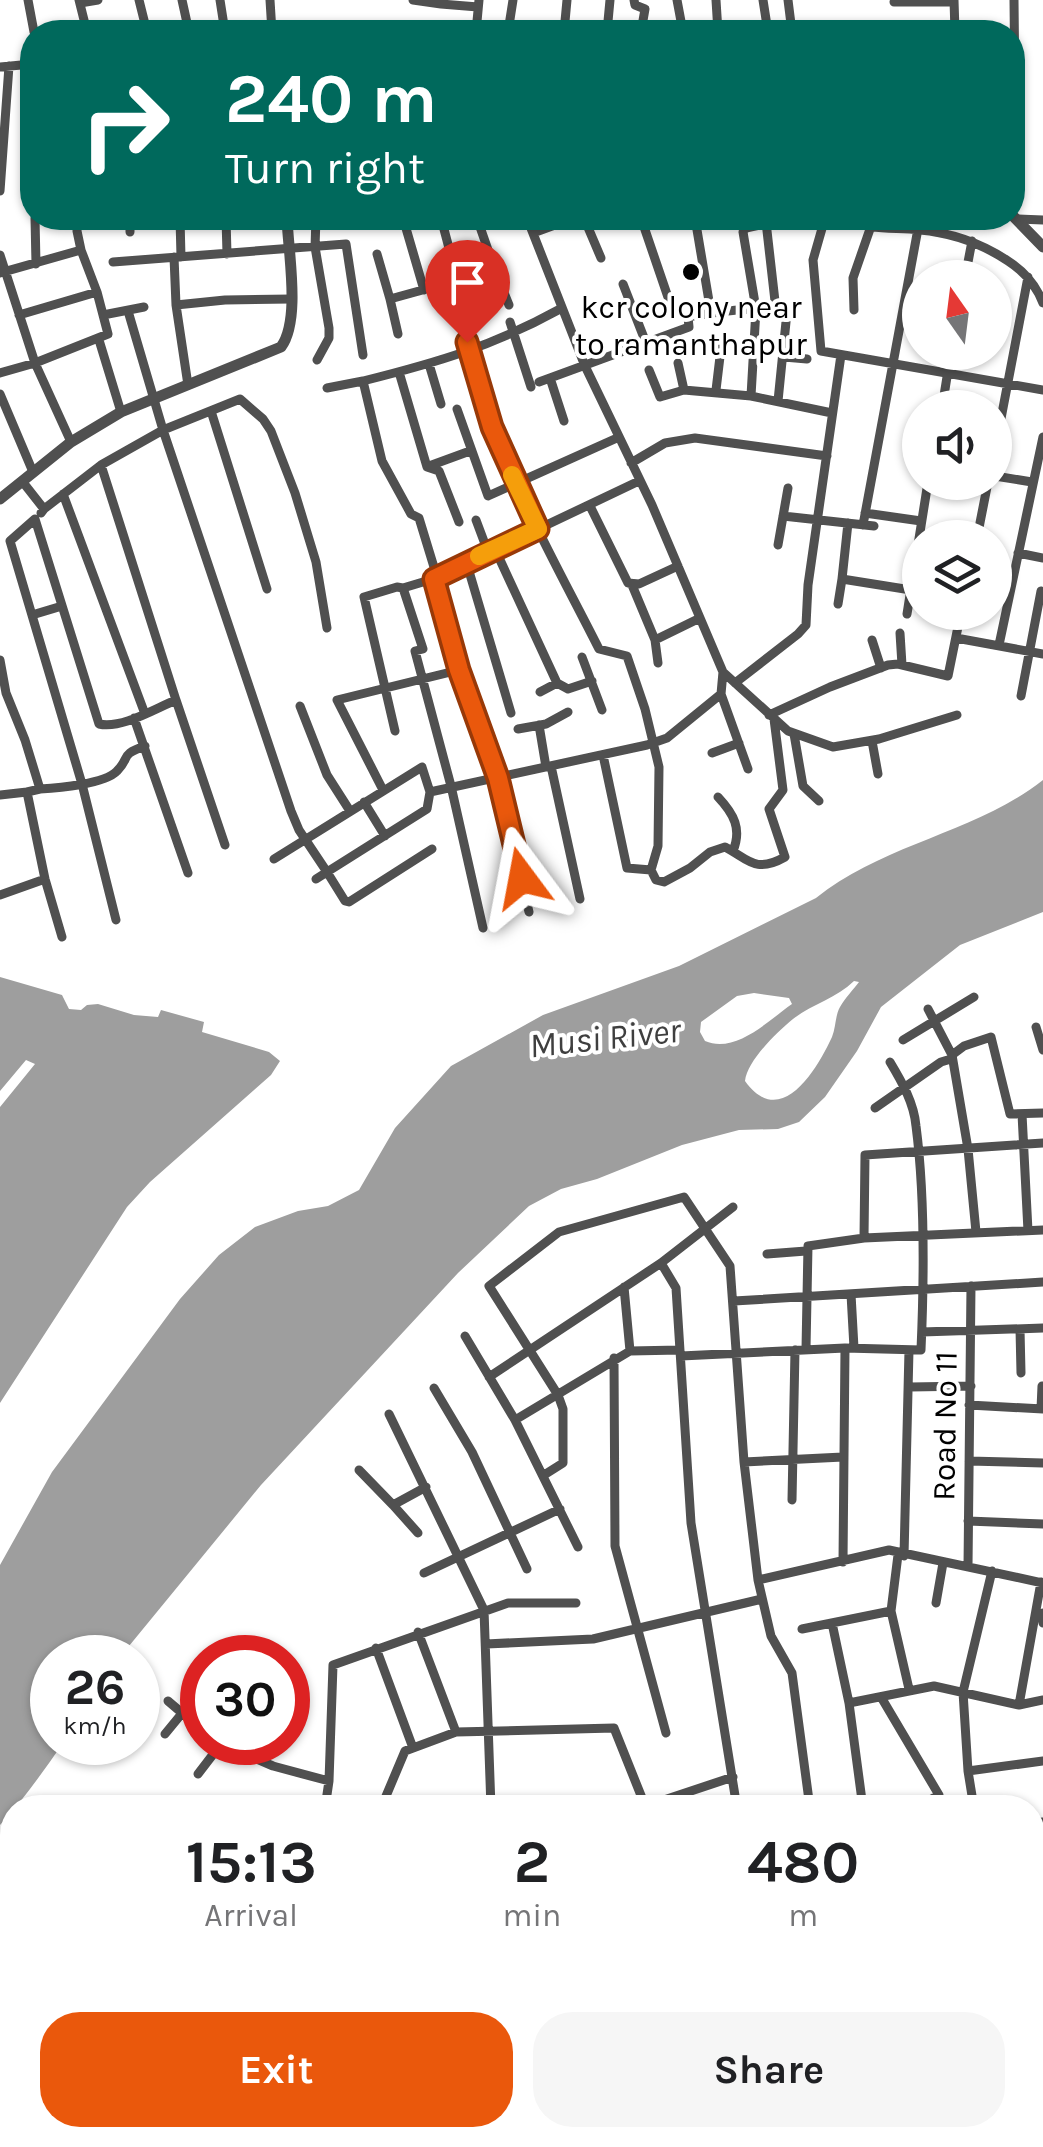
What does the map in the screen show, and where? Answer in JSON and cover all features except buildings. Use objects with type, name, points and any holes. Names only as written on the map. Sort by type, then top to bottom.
[{"type":"street","points":[[80,2],[98,0]]},
{"type":"street","points":[[413,0],[479,4]]},
{"type":"street","points":[[634,0],[635,5],[645,8],[643,20]]},
{"type":"street","points":[[894,2],[954,1]]},
{"type":"street","points":[[0,191],[5,67]]},
{"type":"street","points":[[1025,228],[1043,247]]},
{"type":"street","points":[[35,230],[36,264]]},
{"type":"street","points":[[0,373],[108,334],[77,230]]},
{"type":"street","points":[[179,230],[176,305],[188,385]]},
{"type":"street","points":[[226,230],[227,254]]},
{"type":"street","points":[[0,499],[70,442],[121,412],[155,404],[188,385],[280,346],[289,327],[292,250],[289,230]]},
{"type":"street","points":[[314,230],[312,248],[329,328],[329,338],[317,360]]},
{"type":"street","points":[[406,230],[424,290]]},
{"type":"street","points":[[444,230],[470,327]]},
{"type":"street","points":[[481,230],[509,305]]},
{"type":"street","points":[[532,230],[585,366],[723,672],[794,734],[833,747],[872,741],[957,715]]},
{"type":"street","points":[[533,233],[541,230]]},
{"type":"street","points":[[589,230],[600,258]]},
{"type":"street","points":[[645,230],[671,306]]},
{"type":"street","points":[[697,230],[711,313]]},
{"type":"street","points":[[744,230],[756,309],[751,396]]},
{"type":"street","points":[[766,230],[776,310]]},
{"type":"street","points":[[822,230],[813,260],[821,352],[1043,390]]},
{"type":"street","points":[[854,310],[853,278],[870,230]]},
{"type":"street","points":[[783,516],[868,525],[865,513],[917,230]]},
{"type":"street","points":[[940,230],[991,250],[1028,277],[1043,303]]},
{"type":"street","points":[[968,260],[972,240]]},
{"type":"street","points":[[113,262],[346,244],[363,355]]},
{"type":"street","points":[[2,272],[81,250]]},
{"type":"street","points":[[378,254],[398,334]]},
{"type":"street","points":[[746,258],[769,254]]},
{"type":"street","points":[[0,255],[2,272],[35,363],[70,442]]},
{"type":"street","points":[[390,299],[495,270]]},
{"type":"street","points":[[1007,390],[1028,277]]},
{"type":"street","points":[[623,284],[646,343]]},
{"type":"street","points":[[19,315],[98,292]]},
{"type":"street","points":[[176,305],[291,299]]},
{"type":"street","points":[[103,315],[144,307]]},
{"type":"street","points":[[327,388],[429,364],[514,335],[562,308]]},
{"type":"street","points":[[510,322],[535,385],[689,328],[688,317],[733,308],[787,312],[778,401]]},
{"type":"street","points":[[128,310],[162,427],[291,810],[305,840],[350,902],[432,849]]},
{"type":"street","points":[[99,340],[121,412]]},
{"type":"street","points":[[716,390],[722,340]]},
{"type":"street","points":[[468,348],[492,427],[516,484],[599,649],[627,656],[653,743],[660,784],[658,846],[652,870],[656,880],[664,882],[725,847],[745,863],[776,862],[786,854],[769,809],[784,790],[771,717]]},
{"type":"street","points":[[735,682],[804,628],[842,355]]},
{"type":"street","points":[[784,357],[807,359]]},
{"type":"street","points":[[678,363],[684,390]]},
{"type":"street","points":[[429,364],[441,404]]},
{"type":"street","points":[[649,370],[660,397],[684,390],[716,390],[832,413]]},
{"type":"street","points":[[399,372],[427,467]]},
{"type":"street","points":[[944,390],[947,372]]},
{"type":"street","points":[[550,378],[564,421]]},
{"type":"street","points":[[363,382],[382,461],[410,514],[419,518],[459,670],[498,778],[530,912]]},
{"type":"street","points":[[0,394],[32,493],[42,506]]},
{"type":"street","points":[[0,548],[35,518],[42,506],[162,427],[240,400],[271,431],[310,534],[327,628]]},
{"type":"street","points":[[457,409],[488,496],[617,438]]},
{"type":"street","points":[[211,411],[266,590]]},
{"type":"street","points":[[631,464],[665,444],[695,438],[827,456]]},
{"type":"street","points":[[1000,645],[1043,438]]},
{"type":"street","points":[[427,467],[470,451]]},
{"type":"street","points":[[101,465],[226,845]]},
{"type":"street","points":[[427,467],[439,472],[459,522]]},
{"type":"street","points":[[1012,479],[1032,482]]},
{"type":"street","points":[[395,730],[364,597],[436,578],[640,481]]},
{"type":"street","points":[[778,546],[788,488]]},
{"type":"street","points":[[63,494],[188,873]]},
{"type":"street","points":[[590,506],[632,585],[655,640],[658,663]]},
{"type":"street","points":[[865,513],[914,520]]},
{"type":"street","points":[[35,518],[99,724],[105,726],[139,716],[176,700]]},
{"type":"street","points":[[476,520],[557,683],[568,689],[592,681]]},
{"type":"street","points":[[838,604],[848,523]]},
{"type":"street","points":[[10,541],[82,784],[116,920]]},
{"type":"street","points":[[1018,553],[1043,558]]},
{"type":"street","points":[[466,561],[511,713]]},
{"type":"street","points":[[632,585],[678,566]]},
{"type":"street","points":[[842,579],[902,589]]},
{"type":"street","points":[[403,588],[423,649],[415,651],[452,786],[483,928]]},
{"type":"street","points":[[1021,696],[1042,591]]},
{"type":"street","points":[[32,615],[62,606]]},
{"type":"street","points":[[655,640],[700,618]]},
{"type":"street","points":[[771,717],[830,686],[881,668],[902,665],[948,676],[958,630]]},
{"type":"street","points":[[900,633],[902,665]]},
{"type":"street","points":[[956,638],[1043,654]]},
{"type":"street","points":[[872,640],[881,668]]},
{"type":"street","points":[[582,657],[602,710]]},
{"type":"street","points":[[0,660],[6,693],[26,740],[40,789]]},
{"type":"street","points":[[383,790],[337,700],[459,670]]},
{"type":"street","points":[[723,672],[721,694],[748,769]]},
{"type":"street","points":[[540,692],[557,683]]},
{"type":"street","points":[[430,792],[653,743],[667,738],[721,694]]},
{"type":"street","points":[[300,706],[327,775],[350,811]]},
{"type":"street","points":[[518,729],[568,712]]},
{"type":"street","points":[[539,725],[580,898]]},
{"type":"street","points":[[794,734],[803,786],[819,801]]},
{"type":"street","points":[[872,741],[878,774]]},
{"type":"street","points":[[712,753],[738,743]]},
{"type":"street","points":[[0,795],[82,784],[116,773],[130,752],[145,746]]},
{"type":"street","points":[[603,755],[628,868],[652,870]]},
{"type":"street","points":[[274,859],[422,767],[430,792],[427,808],[316,879]]},
{"type":"street","points":[[27,792],[44,879],[62,937]]},
{"type":"street","points":[[718,796],[736,822],[734,852]]},
{"type":"street","points":[[364,802],[385,836]]},
{"type":"street","points":[[0,894],[44,879]]},
{"type":"street","points":[[903,1040],[974,996]]},
{"type":"street","points":[[928,1009],[952,1057],[968,1149],[976,1232]]},
{"type":"street","points":[[1036,1027],[1042,1045]]},
{"type":"street","points":[[875,1108],[964,1046],[990,1037],[1010,1114],[1043,1113]]},
{"type":"street","points":[[516,1420],[630,1350],[921,1350],[922,1236],[916,1124],[905,1086],[890,1062]]},
{"type":"street","points":[[1022,1114],[1028,1231]]},
{"type":"street","points":[[864,1238],[862,1158],[869,1154],[1043,1143]]},
{"type":"street","points":[[544,1475],[564,1463],[563,1409],[490,1286],[559,1232],[684,1196],[730,1266],[744,1462],[758,1580],[771,1636],[792,1673],[808,1795]]},
{"type":"street","points":[[489,1377],[661,1263],[733,1207]]},
{"type":"street","points":[[792,1500],[806,1251],[811,1245],[864,1238],[1043,1230]]},
{"type":"street","points":[[768,1254],[806,1251]]},
{"type":"street","points":[[661,1263],[676,1288],[691,1523],[735,1795]]},
{"type":"street","points":[[734,1302],[1043,1282]]},
{"type":"street","name":"Road No 11","points":[[968,1568],[971,1286]]},
{"type":"street","points":[[624,1287],[630,1350]]},
{"type":"street","points":[[843,1562],[843,1457],[851,1294]]},
{"type":"street","points":[[922,1332],[1043,1328]]},
{"type":"street","points":[[1020,1329],[1021,1373]]},
{"type":"street","points":[[465,1336],[516,1420],[578,1547]]},
{"type":"street","points":[[909,1350],[901,1555],[890,1611],[909,1689]]},
{"type":"street","points":[[614,1358],[615,1546],[666,1733]]},
{"type":"street","points":[[910,1386],[971,1386]]},
{"type":"street","points":[[970,1405],[1042,1409],[1042,1386]]},
{"type":"street","points":[[434,1388],[472,1452],[527,1569]]},
{"type":"street","points":[[389,1414],[484,1610],[491,1795]]},
{"type":"street","points":[[744,1462],[843,1457]]},
{"type":"street","points":[[969,1461],[1043,1462]]},
{"type":"street","points":[[360,1470],[418,1533]]},
{"type":"street","points":[[393,1505],[426,1487]]},
{"type":"street","points":[[424,1572],[560,1509]]},
{"type":"street","points":[[968,1522],[1043,1524]]},
{"type":"street","points":[[758,1580],[889,1550],[1042,1582],[1038,1633],[1019,1704]]},
{"type":"street","points":[[936,1603],[943,1563]]},
{"type":"street","points":[[972,1795],[963,1692],[992,1571]]},
{"type":"street","points":[[486,1644],[593,1639],[762,1599]]},
{"type":"street","points":[[328,1795],[332,1664],[508,1604],[576,1603]]},
{"type":"street","points":[[802,1629],[890,1611]]},
{"type":"street","points":[[1043,1613],[1043,1623]]},
{"type":"street","points":[[832,1623],[850,1703],[862,1795]]},
{"type":"street","points":[[418,1632],[456,1732]]},
{"type":"street","points":[[376,1648],[413,1748]]},
{"type":"street","points":[[850,1703],[934,1686],[1019,1704],[1043,1700]]},
{"type":"street","points":[[882,1696],[939,1795]]},
{"type":"street","points":[[168,1701],[180,1711]]},
{"type":"street","points":[[165,1734],[180,1715]]},
{"type":"street","points":[[387,1795],[406,1751],[456,1732],[614,1728],[641,1795]]},
{"type":"street","points":[[968,1771],[1043,1761]]},
{"type":"street","points":[[198,1774],[205,1765]]},
{"type":"street","points":[[271,1765],[330,1781]]},
{"type":"street","points":[[681,1795],[733,1777]]},
{"type":"water","name":"Musi River","points":[[1043,780],[1043,912],[960,945],[881,1007],[825,1097],[799,1122],[778,1129],[739,1130],[682,1145],[561,1189],[529,1206],[458,1273],[261,1485],[138,1635],[30,1635],[30,1765],[47,1765],[25,1795],[0,1795],[0,1565],[52,1472],[180,1299],[219,1255],[255,1227],[298,1211],[328,1206],[359,1190],[395,1128],[451,1066],[543,1015],[679,966],[816,898],[871,864],[989,813]],"holes":[[[854,981],[859,982],[840,1007],[832,1037],[796,1090],[772,1100],[758,1095],[745,1081],[751,1065],[779,1031],[808,1009]],[[754,993],[789,998],[792,1004],[763,1026],[728,1043],[705,1041],[700,1032],[701,1022],[737,996]]]},
{"type":"water","points":[[0,977],[62,995],[69,1009],[81,1010],[98,1004],[134,1015],[158,1017],[161,1010],[204,1022],[202,1032],[269,1052],[280,1061],[271,1075],[127,1207],[0,1403],[0,1107],[35,1064],[26,1060],[0,1091]]},
{"type":"slow traffic","points":[[479,556],[538,529],[512,475]]},
{"type":"place","name":"kcr colony near to ramanthapur","points":[[691,272]]},
{"type":"route","points":[[467,342],[492,427],[538,529],[434,579],[459,670],[498,778],[522,878]]}]
